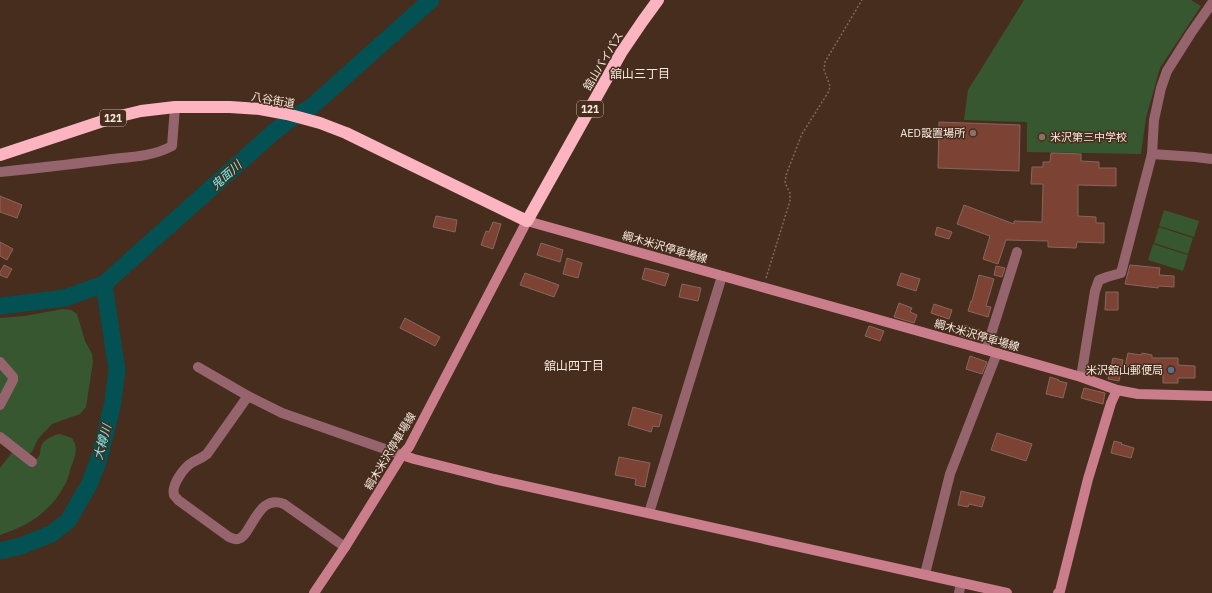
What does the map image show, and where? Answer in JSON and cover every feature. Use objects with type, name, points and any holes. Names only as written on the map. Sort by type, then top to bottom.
[{"type":"highway","name":"舘山バイパス","points":[[527,221],[621,53],[658,0]]},
{"type":"highway","name":"八谷街道","points":[[0,155],[112,118],[141,111],[175,107],[230,107],[260,109],[287,114],[320,123],[346,133],[527,221]]},
{"type":"main road","name":"綱木米沢停車場線","points":[[314,593],[408,447],[527,221],[1081,377],[1117,390],[1138,394],[1212,396]]},
{"type":"main road","points":[[1058,593],[1060,591],[1088,479],[1111,403],[1117,390]]},
{"type":"main road","points":[[402,455],[494,478],[1007,593]]},
{"type":"street","points":[[1081,377],[1095,291],[1100,280],[1121,273],[1152,154],[1154,120],[1161,88],[1167,72],[1191,33],[1212,3]]},
{"type":"street","points":[[0,172],[117,159],[166,149],[172,146],[175,107]]},
{"type":"street","points":[[1152,154],[1196,157],[1212,160]]},
{"type":"street","points":[[986,350],[1017,252]]},
{"type":"street","points":[[649,513],[722,276]]},
{"type":"street","points":[[925,574],[950,474],[997,353]]},
{"type":"street","points":[[0,362],[14,380],[0,406]]},
{"type":"street","points":[[198,367],[248,396],[282,413],[402,455]]},
{"type":"street","points":[[248,396],[207,454],[192,463],[179,477],[174,489],[174,495],[178,500],[229,537],[237,540],[241,539],[267,504],[273,501],[284,504],[345,547]]},
{"type":"street","points":[[0,437],[32,462]]},
{"type":"street","points":[[959,593],[961,583]]},
{"type":"path","points":[[764,287],[790,201],[790,194],[785,183],[786,175],[802,134],[829,91],[830,86],[824,70],[825,62],[862,0]]},
{"type":"green space","points":[[1024,0],[1191,0],[1201,6],[1160,68],[1146,118],[1141,154],[1027,152],[1027,122],[964,120],[968,90]]},
{"type":"green space","points":[[1164,210],[1199,221],[1194,237],[1159,226]]},
{"type":"green space","points":[[1159,227],[1193,238],[1188,254],[1154,243]]},
{"type":"green space","points":[[1153,244],[1188,255],[1183,271],[1148,260]]},
{"type":"green space","points":[[63,309],[71,310],[77,314],[85,341],[92,354],[93,362],[86,407],[80,414],[52,424],[38,439],[32,452],[28,454],[0,432],[0,318],[24,316]]},
{"type":"green space","points":[[60,434],[72,438],[76,449],[74,460],[64,486],[51,505],[36,518],[0,535],[0,468],[13,451],[28,463],[36,459],[40,455],[41,446],[44,441],[52,436]]},
{"type":"building","points":[[939,122],[1020,125],[1019,171],[938,168]]},
{"type":"building","points":[[1051,153],[1081,154],[1081,161],[1099,162],[1099,168],[1116,168],[1116,186],[1078,185],[1078,216],[1096,217],[1096,223],[1104,223],[1104,243],[1077,242],[1076,248],[1048,247],[1048,241],[1006,240],[998,264],[983,259],[990,236],[957,224],[964,205],[1014,224],[1014,221],[1042,222],[1043,184],[1031,184],[1032,167],[1043,167],[1043,162],[1050,162]]},
{"type":"building","points":[[0,196],[22,205],[17,218],[0,212]]},
{"type":"building","points":[[436,216],[457,220],[455,232],[433,227]]},
{"type":"building","points":[[493,222],[501,224],[493,249],[481,245],[486,231],[489,232]]},
{"type":"building","points":[[937,227],[952,232],[949,239],[935,235]]},
{"type":"building","points":[[0,242],[13,249],[7,260],[0,256]]},
{"type":"building","points":[[541,243],[563,250],[560,262],[537,255]]},
{"type":"building","points":[[567,258],[582,263],[578,278],[563,274]]},
{"type":"building","points":[[4,265],[12,269],[7,278],[0,275]]},
{"type":"building","points":[[1130,265],[1160,268],[1159,275],[1174,276],[1174,287],[1158,286],[1158,288],[1125,284]]},
{"type":"building","points":[[996,266],[1005,268],[1002,277],[994,275]]},
{"type":"building","points":[[645,268],[669,274],[665,286],[642,279]]},
{"type":"building","points":[[525,273],[559,285],[554,297],[520,285]]},
{"type":"building","points":[[901,273],[920,279],[916,291],[897,285]]},
{"type":"building","points":[[979,275],[994,279],[986,306],[991,307],[988,317],[968,311]]},
{"type":"building","points":[[682,284],[701,288],[698,301],[679,297]]},
{"type":"building","points":[[1106,292],[1118,292],[1118,310],[1105,310]]},
{"type":"building","points":[[899,303],[912,308],[910,312],[917,315],[914,323],[894,317]]},
{"type":"building","points":[[934,304],[952,310],[949,319],[931,313]]},
{"type":"building","points":[[405,318],[440,337],[435,346],[400,328]]},
{"type":"building","points":[[964,325],[983,331],[980,341],[961,336]]},
{"type":"building","points":[[869,326],[884,331],[880,341],[865,336]]},
{"type":"building","points":[[1128,353],[1152,355],[1152,358],[1178,358],[1178,365],[1195,366],[1195,378],[1178,378],[1178,383],[1163,383],[1163,375],[1149,372],[1148,375],[1139,373],[1140,369],[1125,366]]},
{"type":"building","points":[[970,356],[987,362],[982,374],[966,369]]},
{"type":"building","points":[[1113,358],[1123,360],[1119,381],[1108,379]]},
{"type":"building","points":[[1050,377],[1067,383],[1063,398],[1046,394]]},
{"type":"building","points":[[1084,388],[1105,393],[1103,404],[1081,398]]},
{"type":"building","points":[[633,407],[662,415],[659,427],[653,426],[651,432],[628,425]]},
{"type":"building","points":[[997,433],[1032,444],[1026,461],[991,450]]},
{"type":"building","points":[[1114,441],[1134,448],[1131,458],[1111,453]]},
{"type":"building","points":[[619,457],[650,463],[645,487],[635,485],[636,479],[615,475]]},
{"type":"building","points":[[961,491],[985,497],[982,507],[969,504],[968,507],[958,505]]},
{"type":"waterway","name":"鬼面川","points":[[0,306],[65,298],[104,284],[276,130],[292,118],[310,108],[431,0]]},
{"type":"waterway","name":"大樽川","points":[[0,551],[21,546],[51,534],[68,521],[89,485],[98,462],[113,402],[117,370],[104,284]]},
{"type":"place","name":"AED設置場所","points":[[973,133]]},
{"type":"place","name":"米沢第三中学校","points":[[1042,137]]},
{"type":"place","name":"米沢舘山郵便局","points":[[1171,370]]},
{"type":"district","name":"舘山三丁目","points":[[640,73]]},
{"type":"district","name":"舘山四丁目","points":[[574,365]]}]
